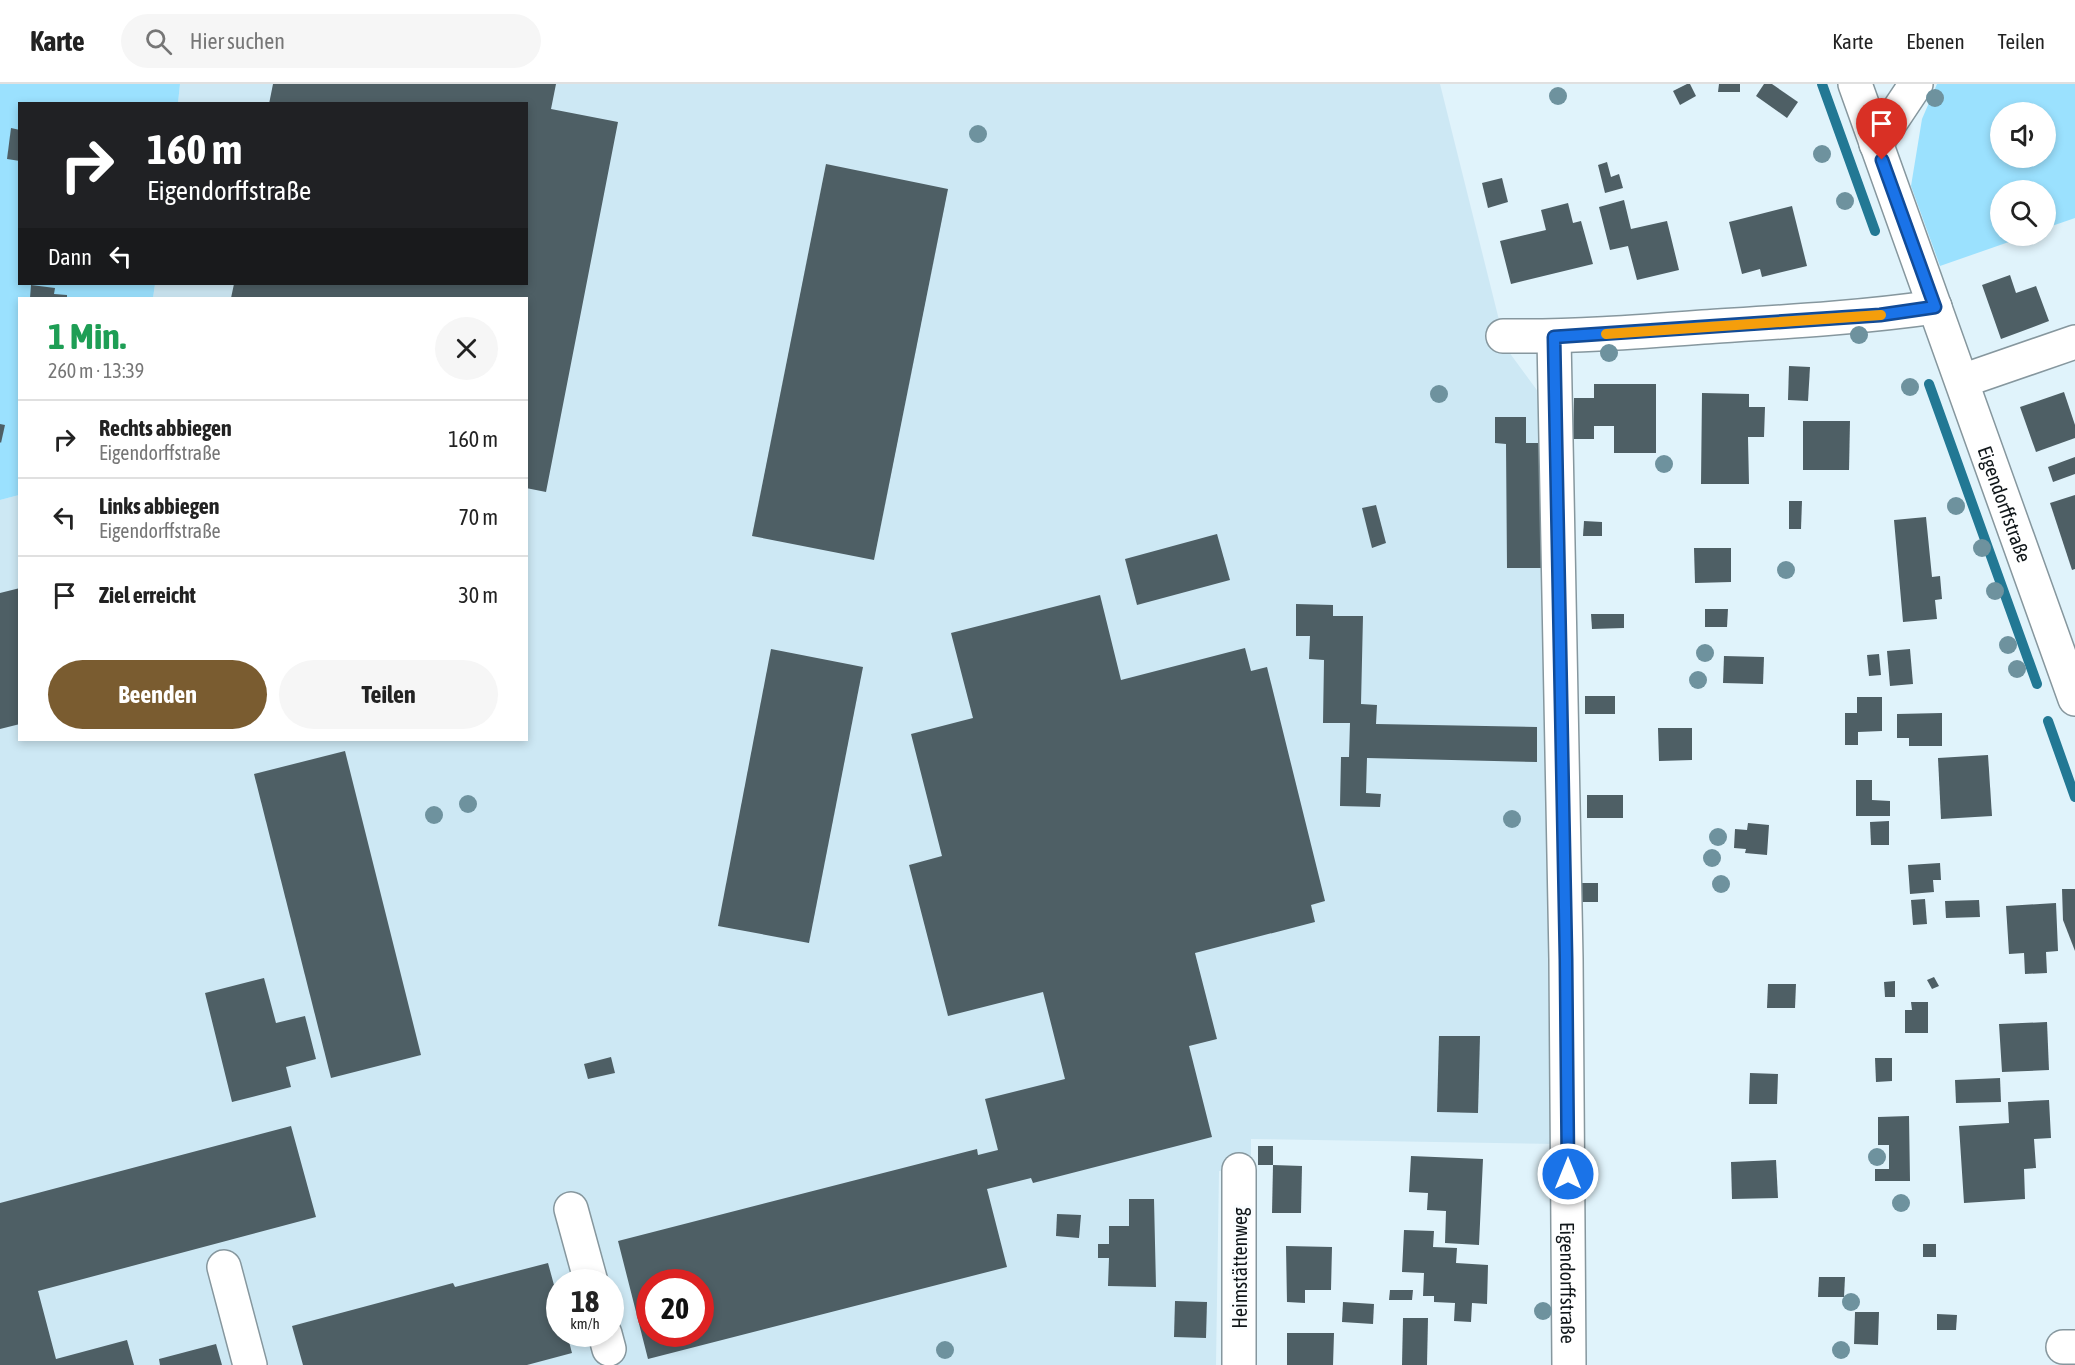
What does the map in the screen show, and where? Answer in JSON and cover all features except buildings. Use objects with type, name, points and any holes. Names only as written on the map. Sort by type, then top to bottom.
[{"type":"street","name":"Eigendorffstraße","points":[[1855,84],[2075,699]]},
{"type":"street","points":[[1876,144],[1916,84]]},
{"type":"street","points":[[1503,336],[1554,337],[1880,315],[1935,307]]},
{"type":"street","name":"Eigendorffstraße","points":[[1554,337],[1566,948],[1569,1365]]},
{"type":"street","points":[[1962,381],[2075,342]]},
{"type":"street","name":"Heimstättenweg","points":[[1239,1170],[1239,1365]]},
{"type":"street","points":[[571,1209],[587,1269]]},
{"type":"street","points":[[224,1267],[250,1365]]},
{"type":"shaded area","points":[[0,84],[180,84],[178,102],[18,102],[18,285],[155,285],[153,297],[18,297],[18,495],[0,500]]},
{"type":"shaded area","points":[[180,84],[1440,84],[1506,348],[1542,397],[1558,1144],[1251,1139],[1251,1170],[1219,1171],[1216,1365],[0,1365],[0,500],[18,495],[18,741],[528,741],[528,297],[153,297],[155,285],[528,285],[528,102],[178,102]]},
{"type":"shaded area","points":[[1937,84],[2075,84],[2075,218],[2056,225],[2056,180],[1990,180],[1990,246],[1997,246],[1940,266],[1911,186],[1922,119]]},
{"type":"waterway","points":[[1822,84],[1875,231]]},
{"type":"waterway","points":[[1929,384],[2037,684]]},
{"type":"waterway","points":[[2048,721],[2075,797]]},
{"type":"slow traffic","points":[[1606,334],[1881,315]]},
{"type":"route","points":[[1568,1174],[1554,337],[1880,315],[1935,307],[1882,160]]}]
